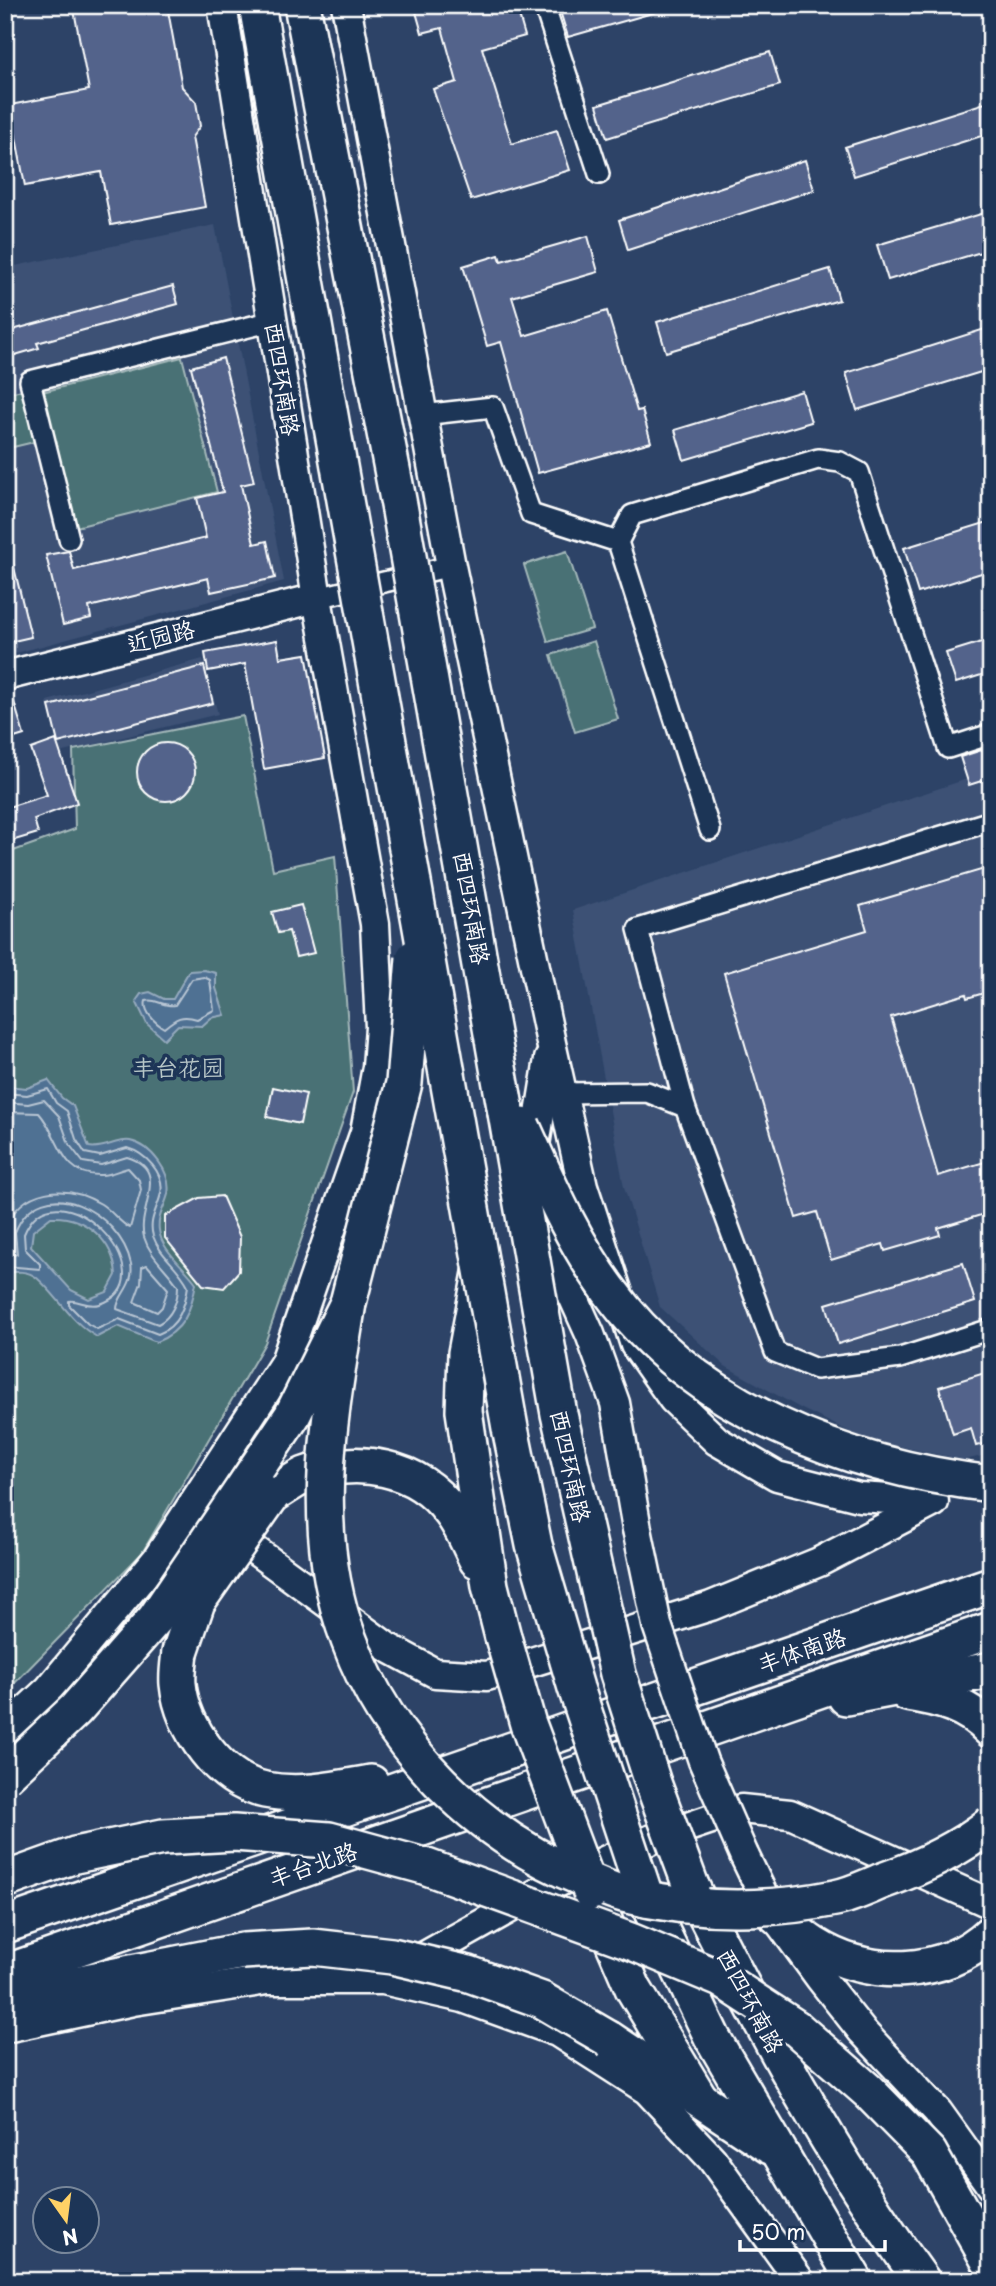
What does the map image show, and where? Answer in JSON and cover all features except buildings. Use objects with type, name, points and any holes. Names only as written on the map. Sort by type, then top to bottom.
[{"type":"highway","name":"西四环南路","points":[[256,5],[417,913],[534,1545],[576,1688],[646,1899],[712,2037],[855,2281]]},
{"type":"highway","name":"西四环南路","points":[[303,5],[399,505],[559,1413],[618,1674],[653,1783],[691,1886],[761,2025],[896,2246],[922,2281]]},
{"type":"highway","points":[[417,913],[404,1083],[348,1303],[329,1422],[323,1500],[330,1572],[349,1640],[377,1699],[414,1754],[453,1795],[500,1834],[554,1866],[620,1893],[682,1905],[754,1908],[837,1898],[917,1868],[991,1824]]},
{"type":"highway","points":[[502,1083],[579,1244],[609,1291],[641,1330],[685,1369],[744,1408],[805,1437],[862,1459],[934,1478],[991,1484]]},
{"type":"highway","points":[[481,1273],[466,1353],[464,1411],[490,1586],[503,1637],[549,1785],[633,1989],[700,2099]]},
{"type":"highway","points":[[5,1776],[75,1710],[155,1619],[292,1416],[348,1303]]},
{"type":"highway","points":[[471,1767],[318,1792],[264,1790],[232,1776],[202,1748],[178,1685],[180,1652],[197,1602],[272,1495],[303,1476],[350,1463],[384,1467],[418,1480],[451,1511],[490,1586]]},
{"type":"highway","name":"丰体南路","points":[[613,1717],[991,1585]]},
{"type":"highway","name":"丰体南路","points":[[620,1758],[991,1629]]},
{"type":"highway","points":[[739,1716],[991,1670]]},
{"type":"highway","points":[[890,1690],[945,1699],[981,1720],[991,1730]]},
{"type":"highway","name":"丰台北路","points":[[5,1925],[613,1717]]},
{"type":"highway","name":"丰台北路","points":[[5,1973],[620,1758]]},
{"type":"highway","points":[[5,1880],[75,1855],[163,1837],[234,1833],[329,1840],[424,1866],[631,1941],[721,1979],[796,2028],[868,2091],[929,2153],[991,2264]]},
{"type":"highway","points":[[771,1911],[814,1946],[867,1968],[921,1968],[983,1940]]},
{"type":"highway","points":[[5,1997],[243,1951],[313,1948],[392,1956],[469,1974],[542,2000],[608,2039],[776,2150]]},
{"type":"street","name":"西四环南路","points":[[192,1504],[285,1362],[365,1132],[380,1027],[375,924],[317,598],[222,5]]},
{"type":"street","name":"西四环南路","points":[[256,5],[481,1273]]},
{"type":"street","name":"西四环南路","points":[[303,5],[527,1195],[590,1334],[615,1403],[637,1529],[662,1638],[703,1761],[771,1911],[862,2031],[938,2112],[991,2186]]},
{"type":"street","points":[[346,5],[451,566],[551,1043],[583,1186],[635,1345],[673,1399],[717,1441],[777,1476],[859,1497],[934,1502]]},
{"type":"street","points":[[544,5],[599,174]]},
{"type":"street","points":[[69,539],[30,381],[273,321]]},
{"type":"street","points":[[422,415],[493,407],[531,514],[618,542]]},
{"type":"street","points":[[710,830],[618,542],[632,515],[818,459],[840,462],[859,472],[948,748],[991,734]]},
{"type":"street","points":[[317,598],[451,566]]},
{"type":"street","name":"近园路","points":[[5,676],[317,598]]},
{"type":"street","points":[[991,821],[638,929],[685,1107],[775,1352],[816,1368],[900,1359],[991,1329]]},
{"type":"street","points":[[375,924],[453,1106]]},
{"type":"street","points":[[527,1195],[551,1043]]},
{"type":"street","points":[[562,1093],[647,1092],[685,1107]]},
{"type":"street","points":[[5,1730],[49,1689],[158,1559],[192,1504],[387,1647],[435,1673],[487,1676],[711,1606],[819,1562],[934,1502],[991,1484]]},
{"type":"street","points":[[383,1980],[548,1887],[652,1839],[741,1809],[790,1814],[991,1904]]},
{"type":"street","points":[[5,2028],[133,2001],[267,1980],[383,1980],[463,1998],[557,2032],[647,2090],[712,2160],[800,2281]]},
{"type":"shaded area","points":[[215,225],[284,581],[5,656],[5,268]]},
{"type":"shaded area","points":[[203,659],[218,714],[59,753],[47,701]]},
{"type":"shaded area","points":[[991,771],[991,1454],[964,1460],[865,1439],[800,1408],[725,1366],[660,1307],[624,1187],[573,910]]},
{"type":"green space","points":[[182,357],[217,492],[76,527],[42,392]]},
{"type":"green space","points":[[22,390],[34,442],[5,449],[5,394]]},
{"type":"green space","points":[[567,551],[592,629],[548,642],[524,565]]},
{"type":"green space","points":[[594,641],[618,719],[575,732],[551,655]]},
{"type":"green space","name":"丰台花园","points":[[243,716],[273,870],[335,856],[353,1092],[265,1343],[142,1553],[5,1693],[5,854],[75,829],[73,750]]},
{"type":"water","points":[[204,970],[216,973],[216,988],[225,1015],[211,1018],[202,1026],[178,1025],[164,1039],[147,1024],[136,1001],[141,994],[150,992],[164,999],[173,999],[189,971]]},
{"type":"water","points":[[48,1080],[62,1098],[73,1106],[89,1147],[130,1141],[145,1148],[163,1169],[167,1177],[168,1194],[159,1220],[161,1237],[169,1251],[196,1283],[185,1319],[166,1337],[156,1342],[118,1326],[97,1337],[79,1324],[34,1276],[22,1272],[5,1274],[5,1086],[27,1088]],"holes":[[[51,1217],[75,1220],[96,1232],[110,1251],[116,1275],[107,1292],[89,1299],[71,1290],[31,1246],[33,1231]]]}]
